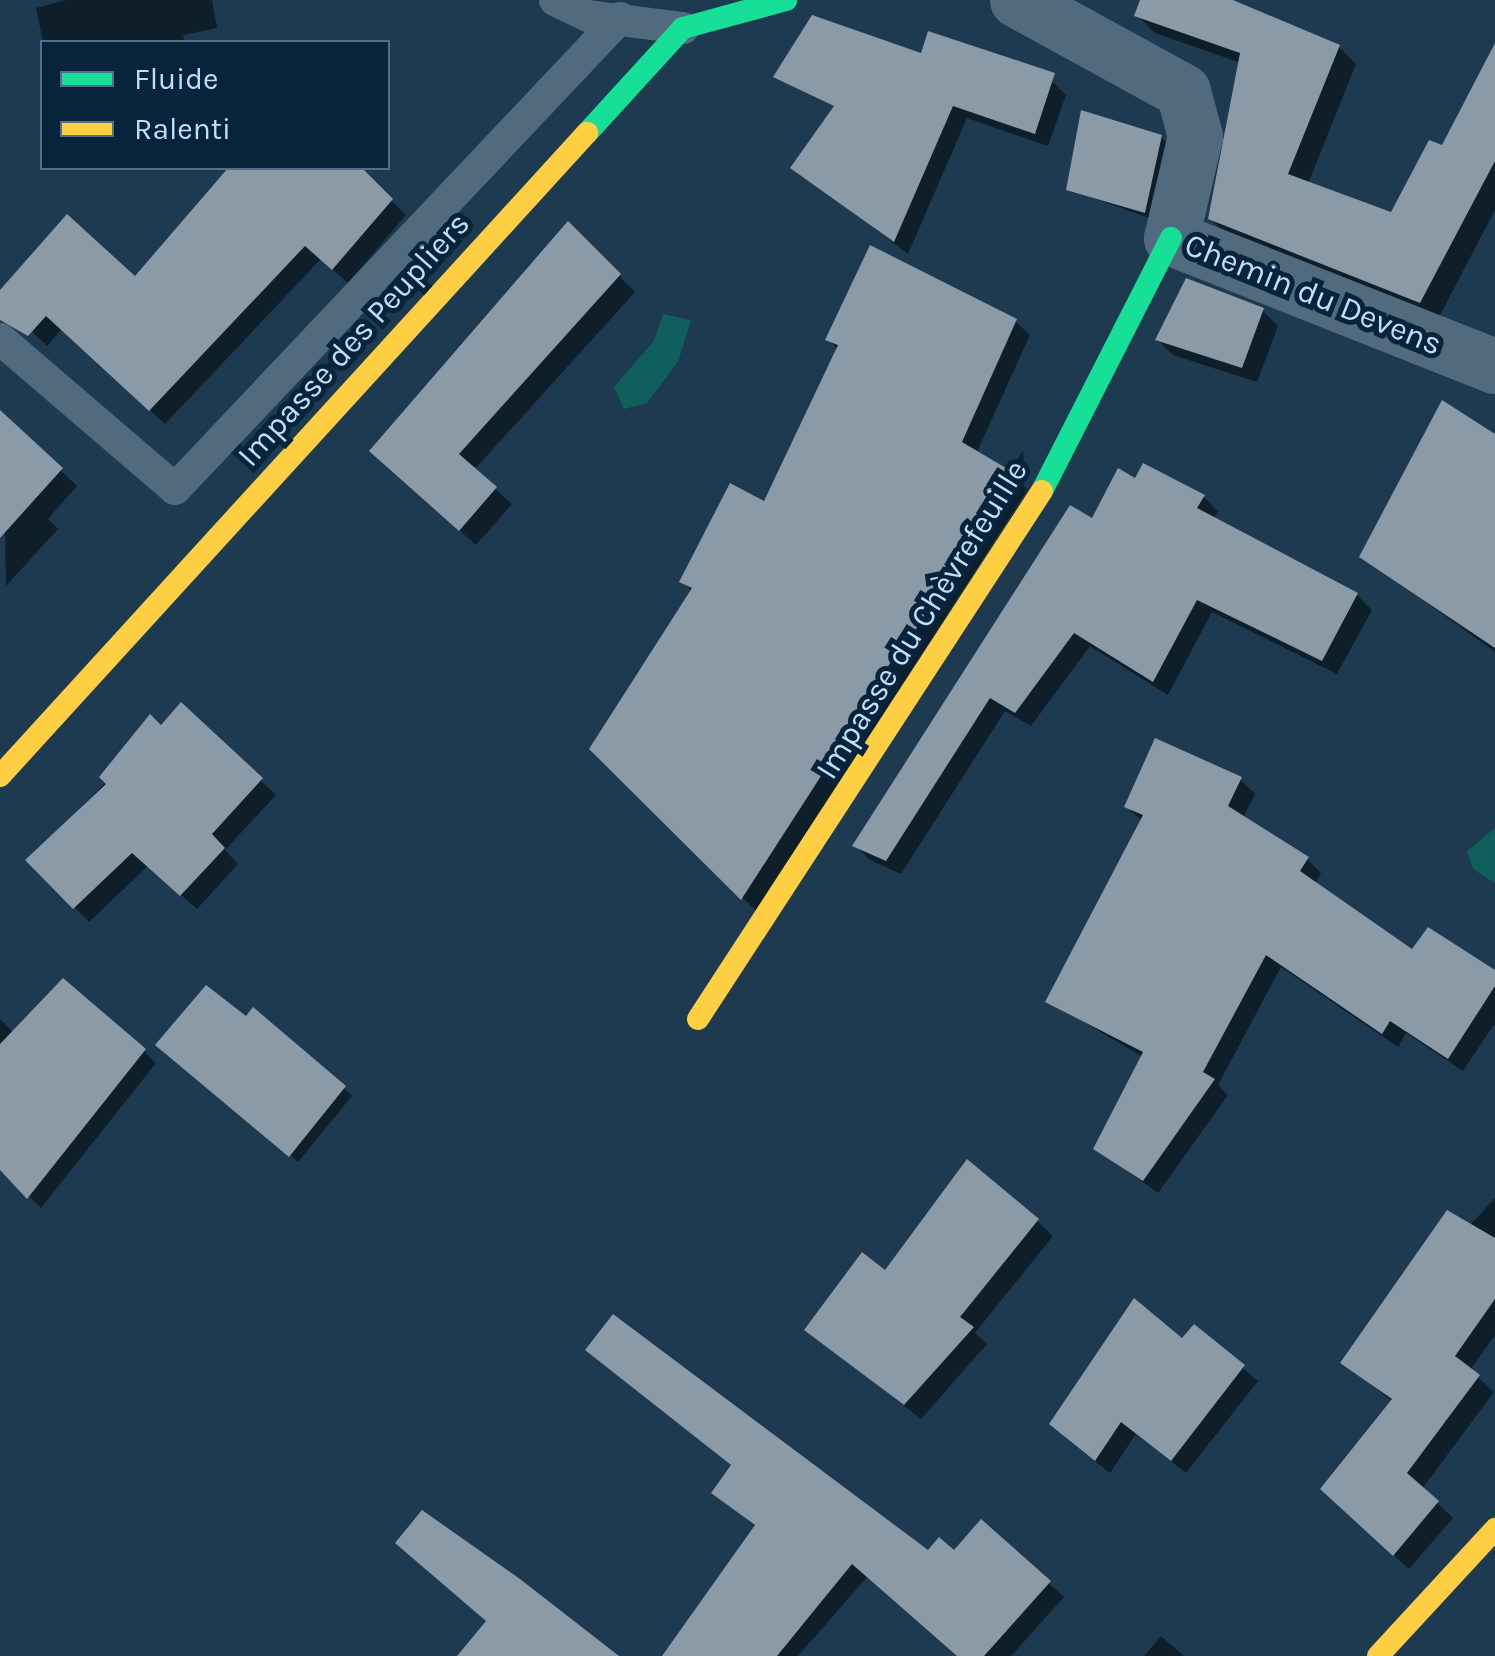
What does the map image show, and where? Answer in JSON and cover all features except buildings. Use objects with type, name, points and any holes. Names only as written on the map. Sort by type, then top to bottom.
[{"type":"street","points":[[683,28],[786,0]]},
{"type":"street","name":"Chemin du Devens","points":[[1016,0],[1182,90],[1195,136],[1171,238],[1495,366]]},
{"type":"street","name":"Impasse des Peupliers","points":[[0,776],[683,28]]},
{"type":"street","name":"Impasse du Chèvrefeuille","points":[[698,1019],[960,627],[1061,460],[1171,238]]},
{"type":"street","points":[[1378,1656],[1495,1529]]},
{"type":"lane","points":[[555,0],[620,18],[683,28]]},
{"type":"lane","points":[[0,339],[175,489],[620,18]]},
{"type":"shaded area","points":[[663,314],[691,320],[678,362],[647,403],[624,409],[614,387],[654,341]]},
{"type":"shaded area","points":[[1495,828],[1495,883],[1473,869],[1467,851]]},
{"type":"traffic: fast","points":[[587,133],[683,28],[786,0]]},
{"type":"traffic: fast","points":[[1042,491],[1171,238]]},
{"type":"traffic: slow","points":[[0,776],[587,133]]},
{"type":"traffic: slow","points":[[698,1019],[1042,491]]},
{"type":"traffic: slow","points":[[1378,1656],[1495,1529]]}]
